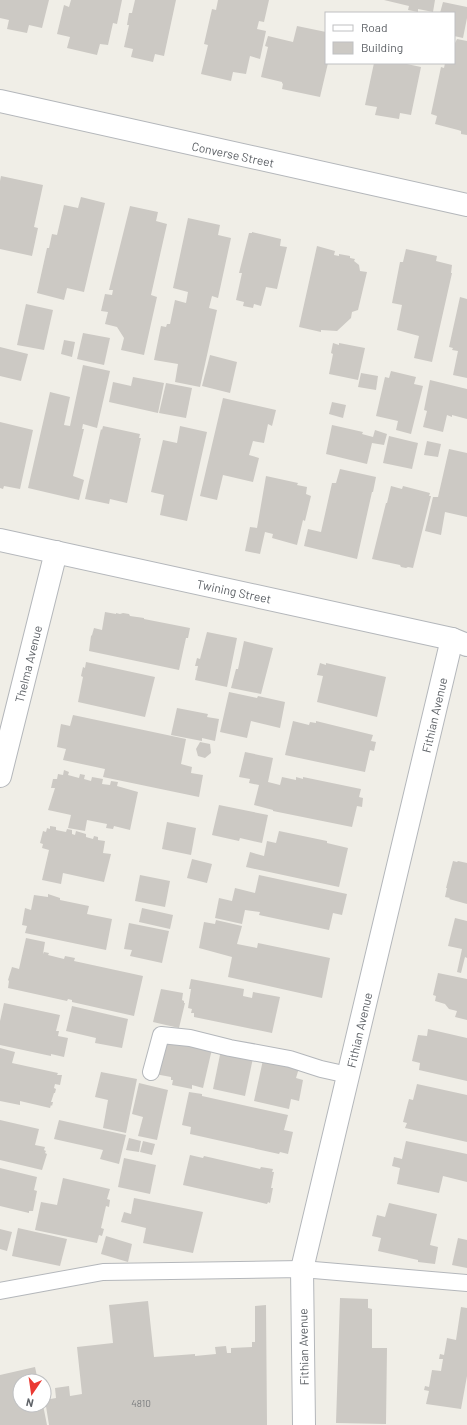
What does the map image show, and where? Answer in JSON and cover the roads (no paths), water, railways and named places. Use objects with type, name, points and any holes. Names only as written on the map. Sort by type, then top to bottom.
[{"type":"street","name":"Converse Street","points":[[0,101],[132,132],[467,205]]},
{"type":"street","name":"Twining Street","points":[[0,540],[460,642]]},
{"type":"street","name":"Thelma Avenue","points":[[0,776],[56,552]]},
{"type":"street","name":"Fithian Avenue","points":[[304,1425],[302,1269],[348,1075],[460,642]]},
{"type":"lane","points":[[151,1072],[161,1034],[190,1038],[230,1048],[290,1059],[320,1069],[348,1075]]},
{"type":"lane","points":[[0,1291],[103,1272],[302,1269],[467,1283]]}]
